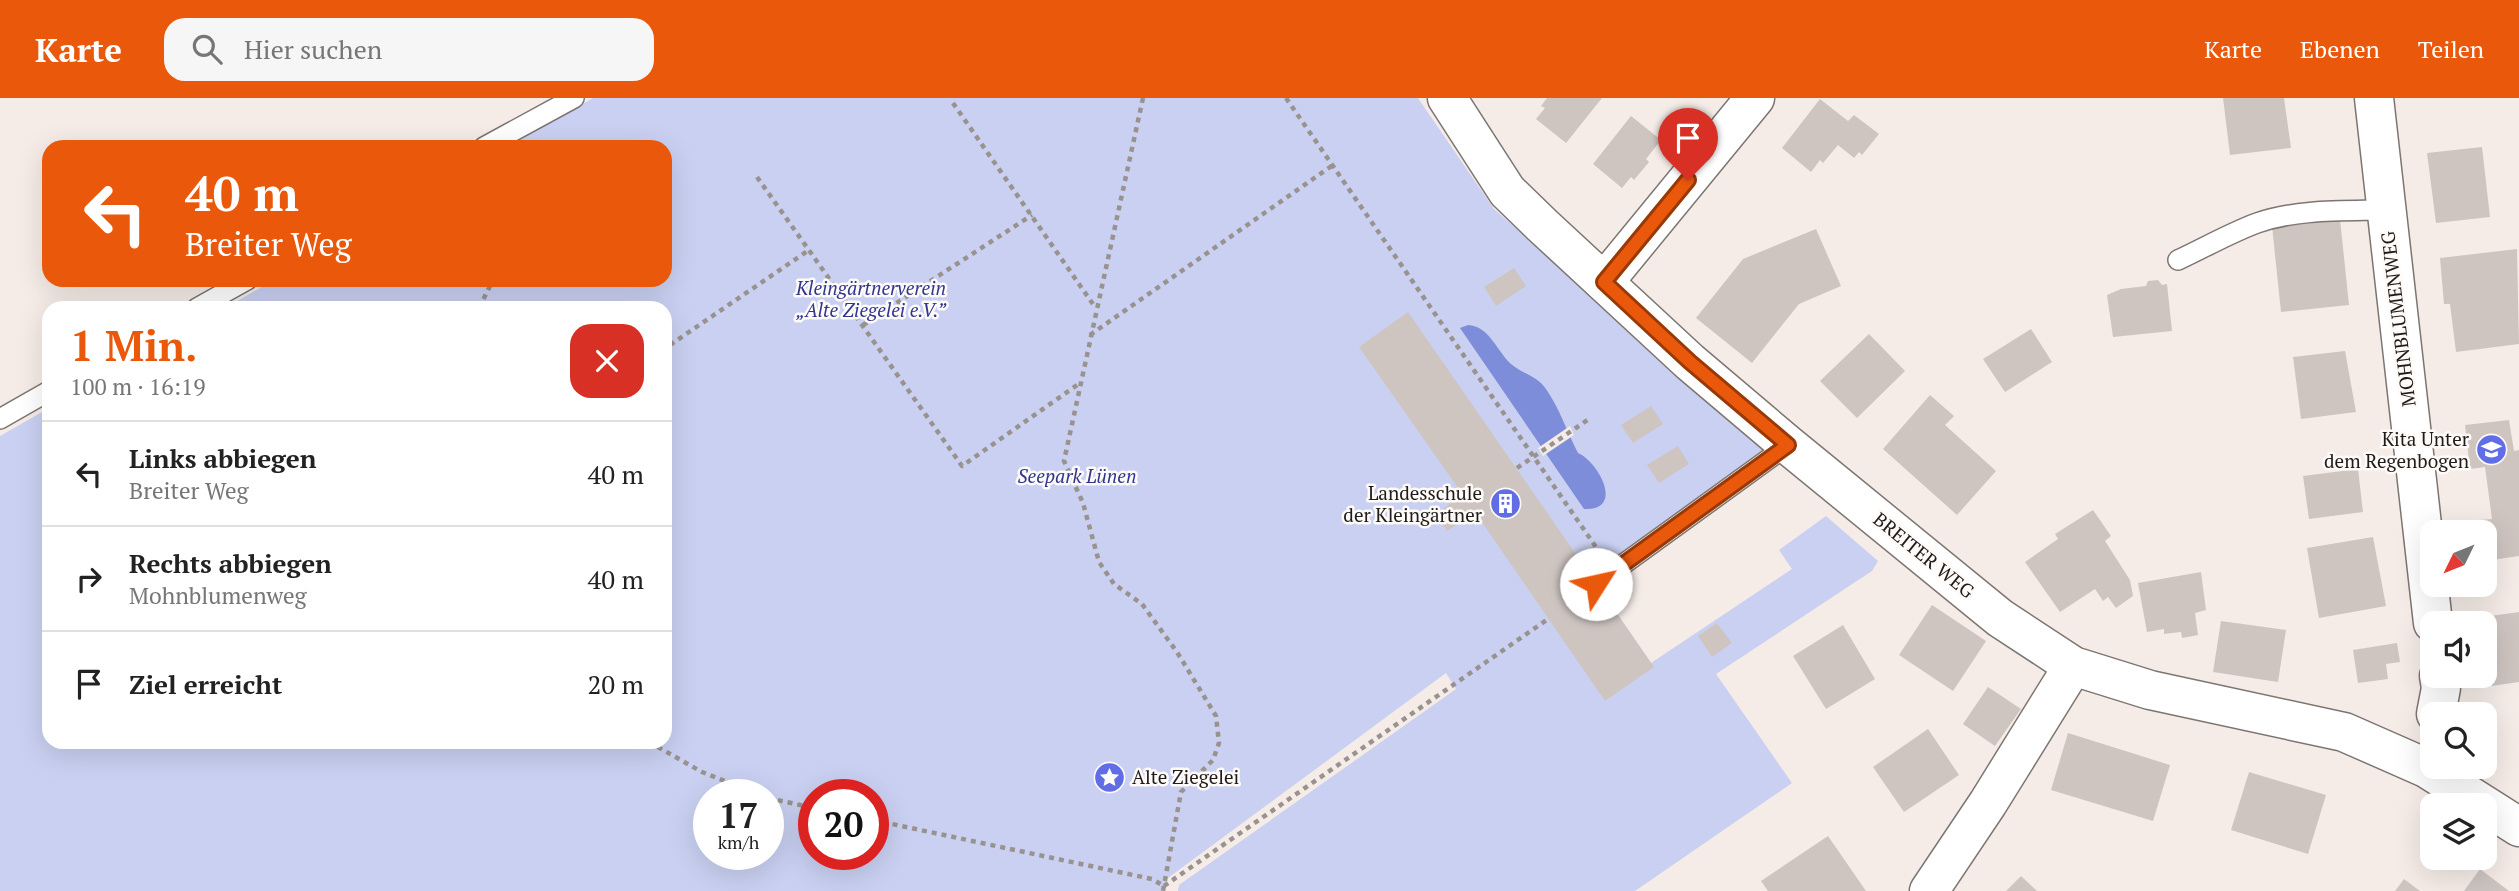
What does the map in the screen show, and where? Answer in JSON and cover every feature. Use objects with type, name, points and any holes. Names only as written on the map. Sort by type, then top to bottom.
[{"type":"street","name":"BREITER WEG","points":[[1447,98],[1507,191],[1690,362],[2000,618],[2073,666],[2150,690],[2420,749]]},
{"type":"street","points":[[1604,282],[1755,98]]},
{"type":"street","name":"MOHNBLUMENWEG","points":[[2374,98],[2432,611]]},
{"type":"street","points":[[1929,891],[1988,803],[2073,666]]},
{"type":"street","name":"BREITER WEG","points":[[2462,779],[2519,827]]},
{"type":"lane","points":[[497,140],[574,98]]},
{"type":"lane","points":[[2178,261],[2256,223],[2279,217],[2330,211],[2385,210]]},
{"type":"lane","points":[[210,301],[234,287]]},
{"type":"lane","points":[[0,419],[42,395]]},
{"type":"lane","points":[[1596,584],[1788,445]]},
{"type":"path","points":[[1143,98],[1064,461],[1083,503],[1099,562],[1114,584],[1142,604],[1177,652],[1216,716],[1219,743],[1213,760],[1181,792],[1163,889]]},
{"type":"path","points":[[1286,98],[1614,572]]},
{"type":"path","points":[[953,103],[1096,308]]},
{"type":"path","points":[[1090,335],[1333,166]]},
{"type":"path","points":[[757,177],[962,466],[1080,383]]},
{"type":"path","points":[[863,325],[1032,215]]},
{"type":"path","points":[[672,344],[809,250]]},
{"type":"path","points":[[1517,468],[1589,419]]},
{"type":"path","points":[[1163,889],[1548,619]]},
{"type":"path","points":[[661,749],[720,779]]},
{"type":"path","points":[[889,823],[1152,879],[1163,889]]},
{"type":"green space","name":"Seepark Lünen","points":[[593,98],[1418,98],[1494,209],[1767,451],[1592,577],[1651,663],[1792,569],[1779,550],[1826,516],[1878,561],[1872,571],[1716,674],[1792,783],[1635,891],[1178,891],[1179,885],[1456,689],[1446,673],[1168,878],[1161,891],[0,891],[0,436],[42,412],[42,749],[672,749],[672,301],[237,301],[262,287],[672,287],[672,140],[519,140]]},
{"type":"water","points":[[1468,325],[1487,334],[1511,364],[1546,389],[1578,453],[1594,466],[1600,475],[1606,495],[1596,508],[1584,509],[1460,328]]},
{"type":"pier","points":[[1570,426],[1574,435],[1543,456],[1538,448]]},
{"type":"building","points":[[1547,98],[1602,98],[1566,143],[1536,119],[1545,108],[1541,106]]},
{"type":"building","points":[[2223,98],[2284,98],[2291,148],[2230,155]]},
{"type":"building","points":[[1820,99],[1848,121],[1854,115],[1879,134],[1862,155],[1859,152],[1854,158],[1838,145],[1823,163],[1820,160],[1811,172],[1782,148]]},
{"type":"building","points":[[1631,116],[1661,140],[1646,159],[1649,162],[1634,180],[1631,177],[1622,188],[1593,164]]},
{"type":"building","points":[[2482,147],[2490,217],[2436,223],[2427,153]]},
{"type":"building","points":[[2340,219],[2349,305],[2281,312],[2272,226]]},
{"type":"building","points":[[1816,229],[1841,286],[1799,304],[1752,363],[1696,318],[1743,259]]},
{"type":"building","points":[[2517,249],[2519,344],[2456,352],[2450,304],[2444,304],[2440,258]]},
{"type":"building","points":[[1514,268],[1526,286],[1496,306],[1484,287]]},
{"type":"building","points":[[2158,280],[2162,285],[2167,284],[2172,331],[2113,337],[2107,295],[2121,289],[2146,286],[2148,281]]},
{"type":"building","points":[[1408,312],[1654,667],[1605,701],[1475,512],[1447,531],[1435,514],[1463,495],[1359,347]]},
{"type":"building","points":[[2031,329],[2052,362],[2005,392],[1983,359]]},
{"type":"building","points":[[1869,334],[1905,371],[1857,418],[1820,381]]},
{"type":"building","points":[[2345,351],[2356,412],[2301,419],[2293,357]]},
{"type":"building","points":[[1930,395],[1954,416],[1945,425],[1996,471],[1957,515],[1883,449]]},
{"type":"building","points":[[1651,406],[1663,424],[1633,443],[1621,425]]},
{"type":"building","points":[[2509,420],[2514,451],[2519,450],[2519,556],[2497,559],[2497,520],[2480,520],[2492,519],[2485,467],[2470,469],[2465,425]]},
{"type":"building","points":[[1678,446],[1689,464],[1659,483],[1647,465]]},
{"type":"building","points":[[2358,469],[2363,512],[2309,519],[2303,476]]},
{"type":"building","points":[[2093,510],[2111,536],[2105,541],[2130,580],[2133,596],[2116,608],[2108,597],[2103,601],[2095,589],[2060,612],[2025,562],[2058,539],[2055,534]]},
{"type":"building","points":[[2373,537],[2386,606],[2319,618],[2307,548]]},
{"type":"building","points":[[2201,572],[2206,610],[2195,613],[2198,635],[2182,638],[2181,632],[2164,634],[2164,629],[2147,632],[2138,583]]},
{"type":"building","points":[[1932,605],[1986,641],[1953,691],[1899,655]]},
{"type":"building","points":[[2519,612],[2519,682],[2497,685],[2497,615]]},
{"type":"building","points":[[2221,621],[2286,630],[2278,682],[2213,672]]},
{"type":"building","points":[[1717,623],[1732,643],[1712,657],[1698,636]]},
{"type":"building","points":[[1843,625],[1875,679],[1826,709],[1793,656]]},
{"type":"building","points":[[2397,643],[2400,662],[2386,664],[2388,679],[2358,683],[2353,650]]},
{"type":"building","points":[[1988,687],[2021,709],[1995,746],[1963,724]]},
{"type":"building","points":[[1928,729],[1959,775],[1904,812],[1873,767]]},
{"type":"building","points":[[2068,733],[2170,765],[2153,821],[2051,790]]},
{"type":"building","points":[[2249,772],[2326,795],[2308,854],[2231,830]]},
{"type":"building","points":[[1828,836],[1866,891],[1768,891],[1761,881]]},
{"type":"building","points":[[2481,870],[2509,891],[2464,891]]},
{"type":"building","points":[[2021,876],[2037,891],[2006,891]]},
{"type":"building","points":[[2404,879],[2420,891],[2395,891]]},
{"type":"place","name":"Kita Unter dem Regenbogen","points":[[2492,450]]},
{"type":"place","name":"Landesschule der Kleingärtner","points":[[1505,504]]},
{"type":"place","name":"Alte Ziegelei","points":[[1109,777]]},
{"type":"route","points":[[1596,584],[1788,445],[1690,362],[1604,282],[1688,180]]},
{"type":"park label","name":"Kleingärtnerverein „Alte Ziegelei e.V.”","points":[[871,299]]}]
